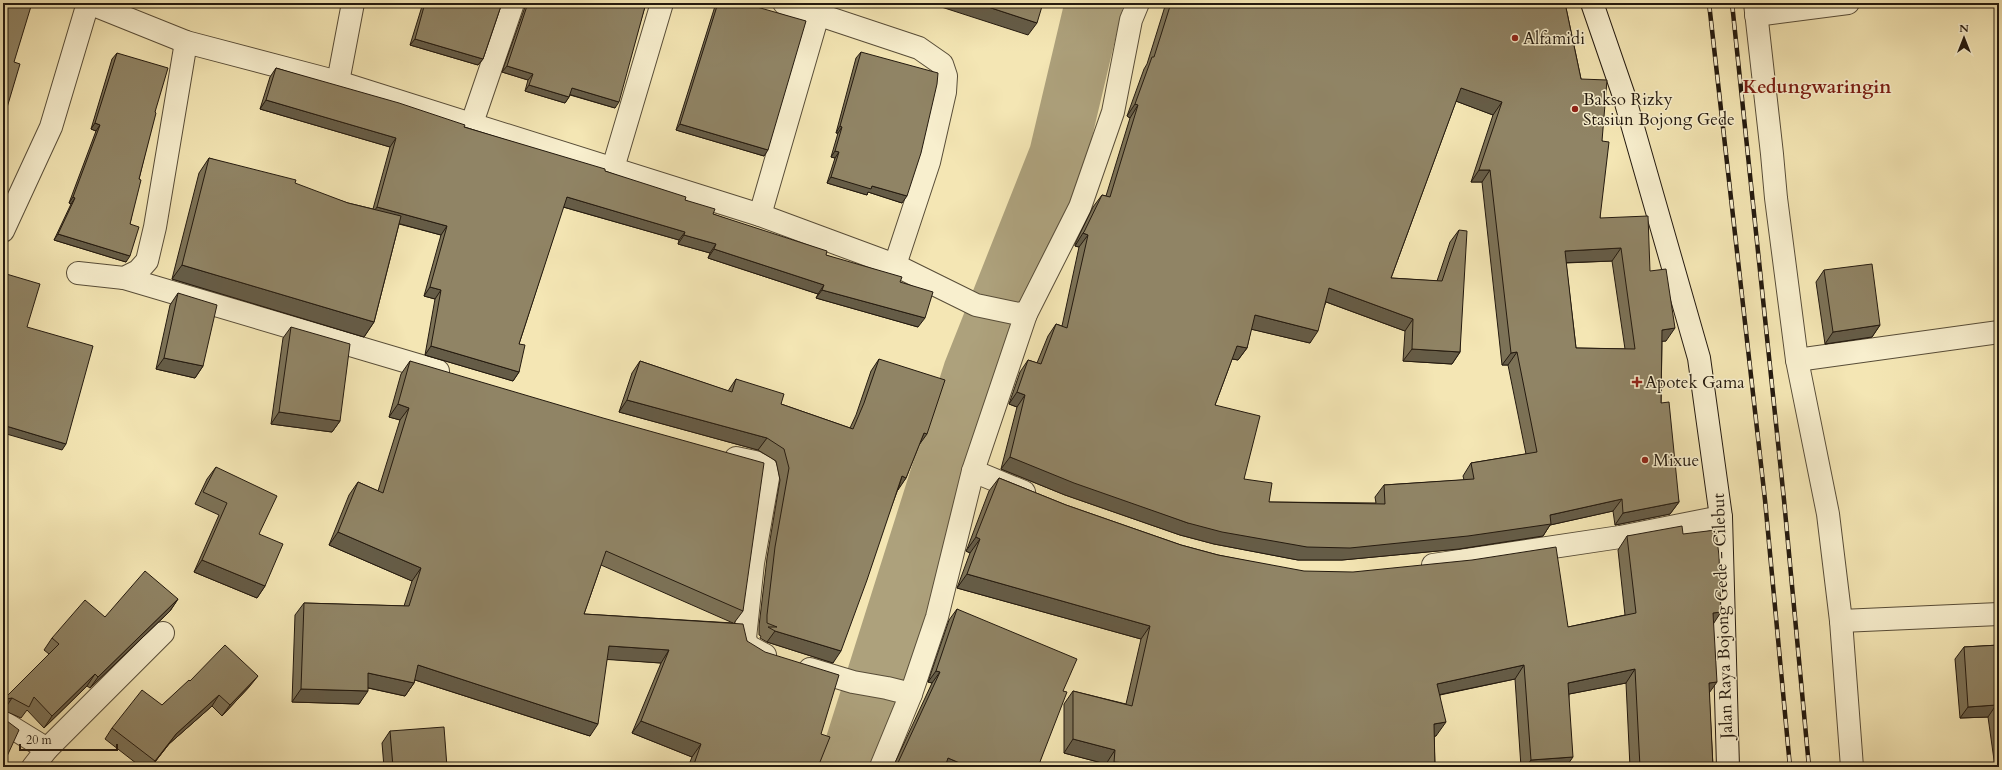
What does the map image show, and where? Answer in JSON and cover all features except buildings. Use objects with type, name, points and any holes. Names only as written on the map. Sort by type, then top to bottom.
[{"type":"street","points":[[3,231],[50,127],[89,3],[186,42],[338,82],[760,215],[895,265],[976,305],[1020,314]]},
{"type":"street","points":[[338,82],[353,3]]},
{"type":"street","points":[[472,123],[496,58],[513,3]]},
{"type":"street","points":[[613,168],[662,3]]},
{"type":"street","points":[[784,3],[920,48],[942,64],[946,76],[945,92],[928,162],[895,265]]},
{"type":"street","points":[[881,767],[911,694],[937,617],[973,471],[1020,314],[1080,207],[1113,112],[1131,20],[1138,3]]},
{"type":"street","name":"Jalan Raya Bojong Gede - Cilebut","points":[[1592,3],[1624,96],[1699,358],[1721,517],[1728,767]]},
{"type":"street","points":[[1848,3],[1756,9],[1777,213],[1798,360],[1828,514],[1841,621],[1852,767]]},
{"type":"street","points":[[760,215],[818,15]]},
{"type":"street","points":[[124,278],[138,271],[147,261],[155,227],[186,42]]},
{"type":"street","points":[[78,273],[124,278],[460,378]]},
{"type":"street","points":[[1798,360],[1999,332]]},
{"type":"street","points":[[717,453],[754,462],[766,468],[768,478],[753,563],[746,638],[748,646],[762,654],[853,682],[911,694]]},
{"type":"street","points":[[973,471],[1046,501]]},
{"type":"street","points":[[1417,567],[1620,537],[1721,517]]},
{"type":"street","points":[[1841,621],[1999,614]]},
{"type":"street","points":[[32,767],[47,749],[163,632]]},
{"type":"street","points":[[3,722],[47,749]]},
{"type":"waterway","points":[[847,767],[972,372],[1058,155],[1094,3]]},
{"type":"railway","points":[[1709,3],[1765,500],[1790,767]]},
{"type":"railway","points":[[1732,3],[1784,500],[1809,767]]},
{"type":"place","name":"Alfamidi","points":[[1515,38]]},
{"type":"place","name":"Bakso Rizky Stasiun Bojong Gede","points":[[1575,109]]},
{"type":"place","name":"Apotek Gama","points":[[1637,382]]},
{"type":"place","name":"Mixue","points":[[1645,460]]},
{"type":"district","name":"Kedungwaringin","points":[[1817,86]]}]
